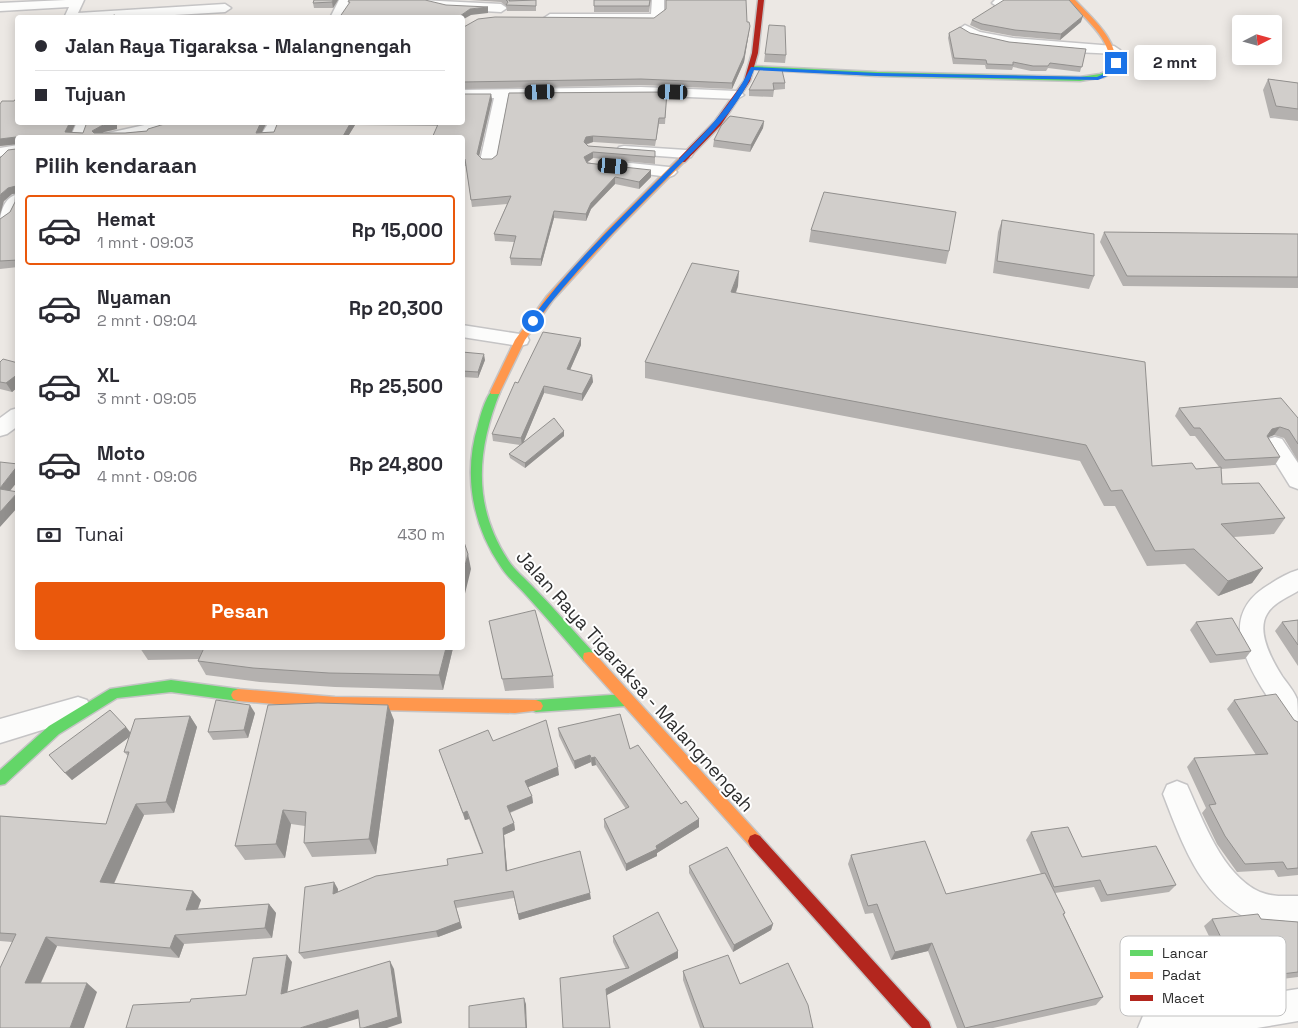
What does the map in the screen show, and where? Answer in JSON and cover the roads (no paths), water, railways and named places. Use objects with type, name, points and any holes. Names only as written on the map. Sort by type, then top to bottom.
[{"type":"main road","name":"Jalan Raya Tigaraksa - Malangnengah","points":[[762,0],[752,68],[747,81],[718,122],[610,232],[550,298],[520,340],[488,406],[478,441],[474,471],[478,501],[488,533],[505,564],[923,1028]]},
{"type":"main road","points":[[752,68],[877,74],[1098,79],[1112,72],[1116,63],[1114,50],[1072,0]]},
{"type":"main road","points":[[0,779],[54,730],[94,704],[115,693],[144,688],[171,686],[260,698],[335,703],[515,707],[626,700]]},
{"type":"street","points":[[132,15],[138,5],[160,0]]},
{"type":"street","points":[[338,15],[345,0]]},
{"type":"street","points":[[410,0],[420,0]]},
{"type":"street","points":[[425,0],[447,5],[503,10]]},
{"type":"street","points":[[536,17],[654,18],[658,15],[658,0]]},
{"type":"street","points":[[0,7],[18,3],[77,1],[71,15]]},
{"type":"street","points":[[132,15],[225,8]]},
{"type":"street","points":[[478,20],[503,10]]},
{"type":"street","points":[[965,29],[983,36],[1029,44],[1114,50]]},
{"type":"street","points":[[465,94],[641,91],[737,94]]},
{"type":"street","points":[[488,161],[502,93]]},
{"type":"street","points":[[119,135],[167,125]]},
{"type":"street","points":[[0,152],[15,150]]},
{"type":"street","points":[[611,150],[686,154]]},
{"type":"street","points":[[603,166],[669,172]]},
{"type":"street","points":[[0,221],[15,203]]},
{"type":"street","points":[[465,331],[520,340]]},
{"type":"street","points":[[0,429],[15,417]]},
{"type":"street","points":[[1275,444],[1298,481]]},
{"type":"street","points":[[1298,579],[1264,600],[1256,609],[1251,620],[1252,639],[1267,676],[1298,722]]},
{"type":"street","points":[[0,731],[94,704]]},
{"type":"street","points":[[1177,794],[1198,844],[1223,884],[1237,896],[1267,911],[1298,911]]},
{"type":"street","points":[[1155,1028],[1230,1016]]}]
